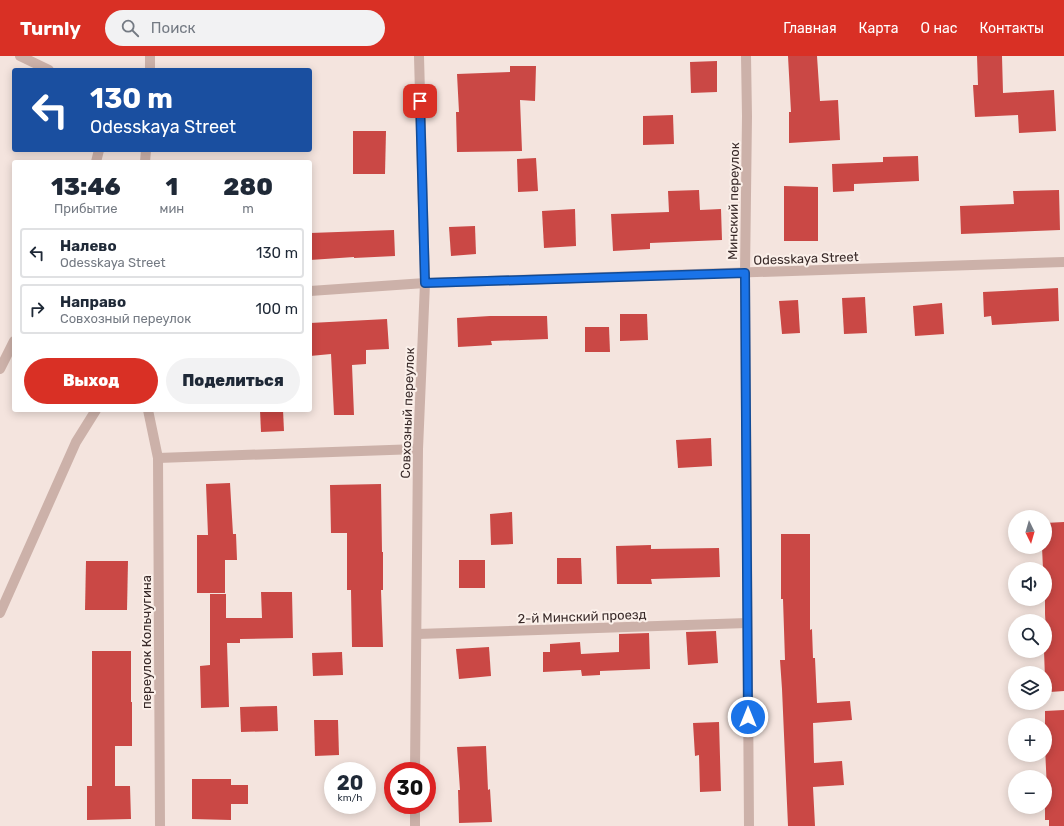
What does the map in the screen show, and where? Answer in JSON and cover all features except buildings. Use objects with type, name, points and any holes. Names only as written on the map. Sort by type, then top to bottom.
[{"type":"street","points":[[20,56],[46,68]]},
{"type":"street","points":[[150,56],[150,68]]},
{"type":"street","name":"Совхозный переулок","points":[[415,762],[418,449],[425,283],[419,56]]},
{"type":"street","name":"Минский переулок","points":[[746,56],[747,116],[745,273],[749,826]]},
{"type":"street","name":"Odesskaya Street","points":[[312,291],[425,283],[1064,262]]},
{"type":"street","points":[[0,369],[12,344]]},
{"type":"street","points":[[0,613],[76,442],[95,412]]},
{"type":"street","name":"переулок Кольчугина","points":[[148,412],[158,458],[160,826]]},
{"type":"street","points":[[158,458],[418,449]]},
{"type":"street","name":"2-й Минский проезд","points":[[417,634],[748,623]]},
{"type":"street","points":[[414,826],[415,814]]},
{"type":"route","points":[[420,101],[425,283],[745,273],[748,717]]}]
